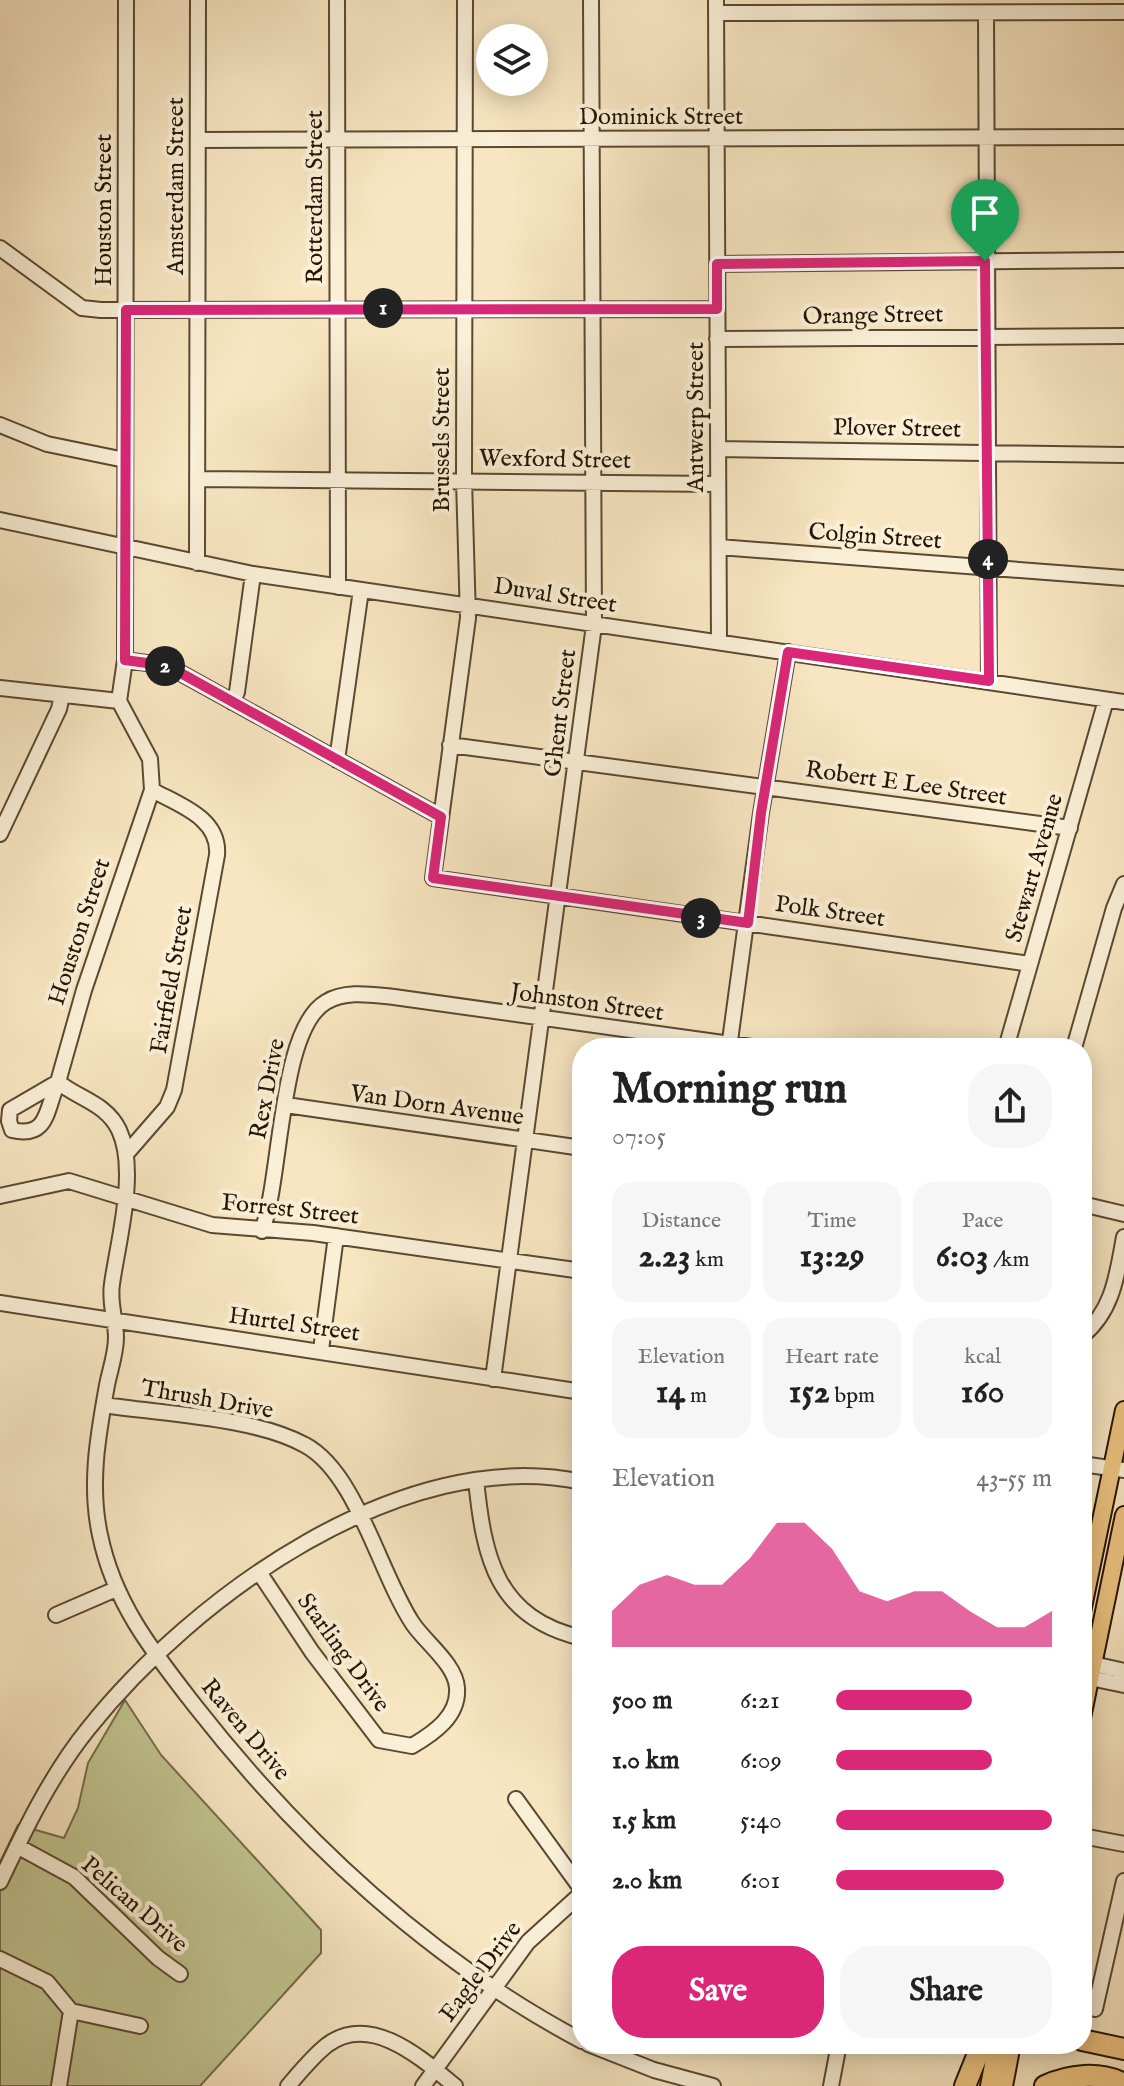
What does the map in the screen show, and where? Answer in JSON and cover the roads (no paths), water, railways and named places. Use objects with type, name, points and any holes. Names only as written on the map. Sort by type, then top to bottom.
[{"type":"highway","points":[[1092,2042],[1124,2049]]},
{"type":"highway","points":[[965,2086],[978,2054]]},
{"type":"highway","points":[[1045,2086],[1077,2076],[1105,2077],[1124,2084]]},
{"type":"main road","points":[[1092,1572],[1118,1469],[1124,1410]]},
{"type":"main road","points":[[1092,1671],[1124,1515]]},
{"type":"main road","points":[[989,2086],[995,2054]]},
{"type":"main road","points":[[1004,2086],[1010,2054]]},
{"type":"street","name":"Houston Street","points":[[126,0],[125,660],[119,701],[150,759],[152,790],[84,990],[58,1082],[101,1107],[119,1129],[127,1153]]},
{"type":"street","name":"Amsterdam Street","points":[[197,563],[198,0]]},
{"type":"street","name":"Rotterdam Street","points":[[337,0],[338,587]]},
{"type":"street","name":"Brussels Street","points":[[433,878],[468,618],[464,480],[465,0]]},
{"type":"street","name":"Ghent Street","points":[[493,1379],[594,625],[591,0]]},
{"type":"street","points":[[716,6],[986,13],[1124,12]]},
{"type":"street","name":"Antwerp Street","points":[[716,6],[719,642]]},
{"type":"street","points":[[986,13],[985,337],[989,681]]},
{"type":"street","name":"Dominick Street","points":[[199,140],[1124,137]]},
{"type":"street","points":[[0,248],[82,308],[717,309]]},
{"type":"street","points":[[717,264],[1124,260]]},
{"type":"street","name":"Orange Street","points":[[717,339],[1124,336]]},
{"type":"street","points":[[0,425],[47,444],[125,460]]},
{"type":"street","name":"Plover Street","points":[[718,449],[1124,455]]},
{"type":"street","name":"Wexford Street","points":[[198,479],[718,484]]},
{"type":"street","name":"Duval Street","points":[[0,520],[253,574],[989,681],[1124,704]]},
{"type":"street","name":"Colgin Street","points":[[719,547],[1124,578]]},
{"type":"street","points":[[232,702],[237,692],[253,574]]},
{"type":"street","points":[[337,760],[361,590]]},
{"type":"street","points":[[731,1038],[765,787],[788,652]]},
{"type":"street","points":[[125,660],[168,666],[441,817]]},
{"type":"street","points":[[0,688],[119,701]]},
{"type":"street","points":[[0,834],[59,709],[62,695]]},
{"type":"street","name":"Stewart Avenue","points":[[1009,1038],[1106,700]]},
{"type":"street","name":"Robert E Lee Street","points":[[450,745],[1070,828]]},
{"type":"street","name":"Fairfield Street","points":[[127,1153],[167,1107],[174,1090],[217,855],[212,830],[202,818],[152,790]]},
{"type":"street","name":"Polk Street","points":[[433,878],[1030,964]]},
{"type":"street","points":[[1077,1038],[1114,908],[1124,884]]},
{"type":"street","name":"Rex Drive","points":[[262,1231],[303,1026],[324,1002],[350,994],[457,1006]]},
{"type":"street","name":"Johnston Street","points":[[457,1006],[676,1038]]},
{"type":"street","name":"Van Dorn Avenue","points":[[286,1105],[572,1147]]},
{"type":"street","points":[[112,1321],[109,1305],[127,1153]]},
{"type":"street","name":"Forrest Street","points":[[0,1196],[69,1181],[212,1225],[336,1236],[572,1270]]},
{"type":"street","points":[[1092,1206],[1124,1214]]},
{"type":"street","points":[[321,1350],[336,1236]]},
{"type":"street","points":[[1092,1325],[1111,1299],[1124,1237]]},
{"type":"street","name":"Hurtel Street","points":[[0,1303],[572,1391]]},
{"type":"street","name":"Raven Drive","points":[[112,1321],[116,1337],[104,1405],[95,1500],[99,1535],[116,1589],[155,1654],[239,1760],[279,1804],[382,1903],[471,1975],[572,2035]]},
{"type":"street","name":"Thrush Drive","points":[[104,1405],[247,1426],[289,1437],[307,1446],[333,1467],[360,1516]]},
{"type":"street","points":[[1092,1465],[1118,1469]]},
{"type":"street","points":[[0,1882],[52,1781],[86,1731],[155,1654],[213,1604],[259,1572],[360,1516],[457,1483],[530,1475],[572,1481]]},
{"type":"street","points":[[476,1480],[487,1553],[509,1596],[537,1622],[572,1634]]},
{"type":"street","name":"Starling Drive","points":[[259,1572],[312,1652],[379,1740],[412,1746],[448,1718],[456,1706],[457,1683],[413,1623],[380,1564],[360,1516]]},
{"type":"street","points":[[56,1615],[116,1589]]},
{"type":"street","points":[[1092,1671],[1124,1671]]},
{"type":"street","points":[[1092,1671],[1124,1685]]},
{"type":"street","name":"Eagle Drive","points":[[516,1799],[572,1877]]},
{"type":"street","points":[[1092,1838],[1124,1844]]},
{"type":"street","name":"Pelican Drive","points":[[17,1846],[74,1877],[158,1958],[180,1974]]},
{"type":"street","points":[[1095,2009],[1124,1881]]},
{"type":"street","name":"Eagle Drive","points":[[423,2086],[528,1942],[572,1900]]},
{"type":"street","points":[[0,1959],[47,1982],[71,2011],[140,2026]]},
{"type":"street","points":[[59,2086],[71,2011]]},
{"type":"street","points":[[288,2086],[326,2046],[361,2033],[386,2038],[455,2086]]},
{"type":"street","points":[[613,2054],[654,2070],[713,2086]]},
{"type":"street","points":[[831,2086],[837,2054]]}]
